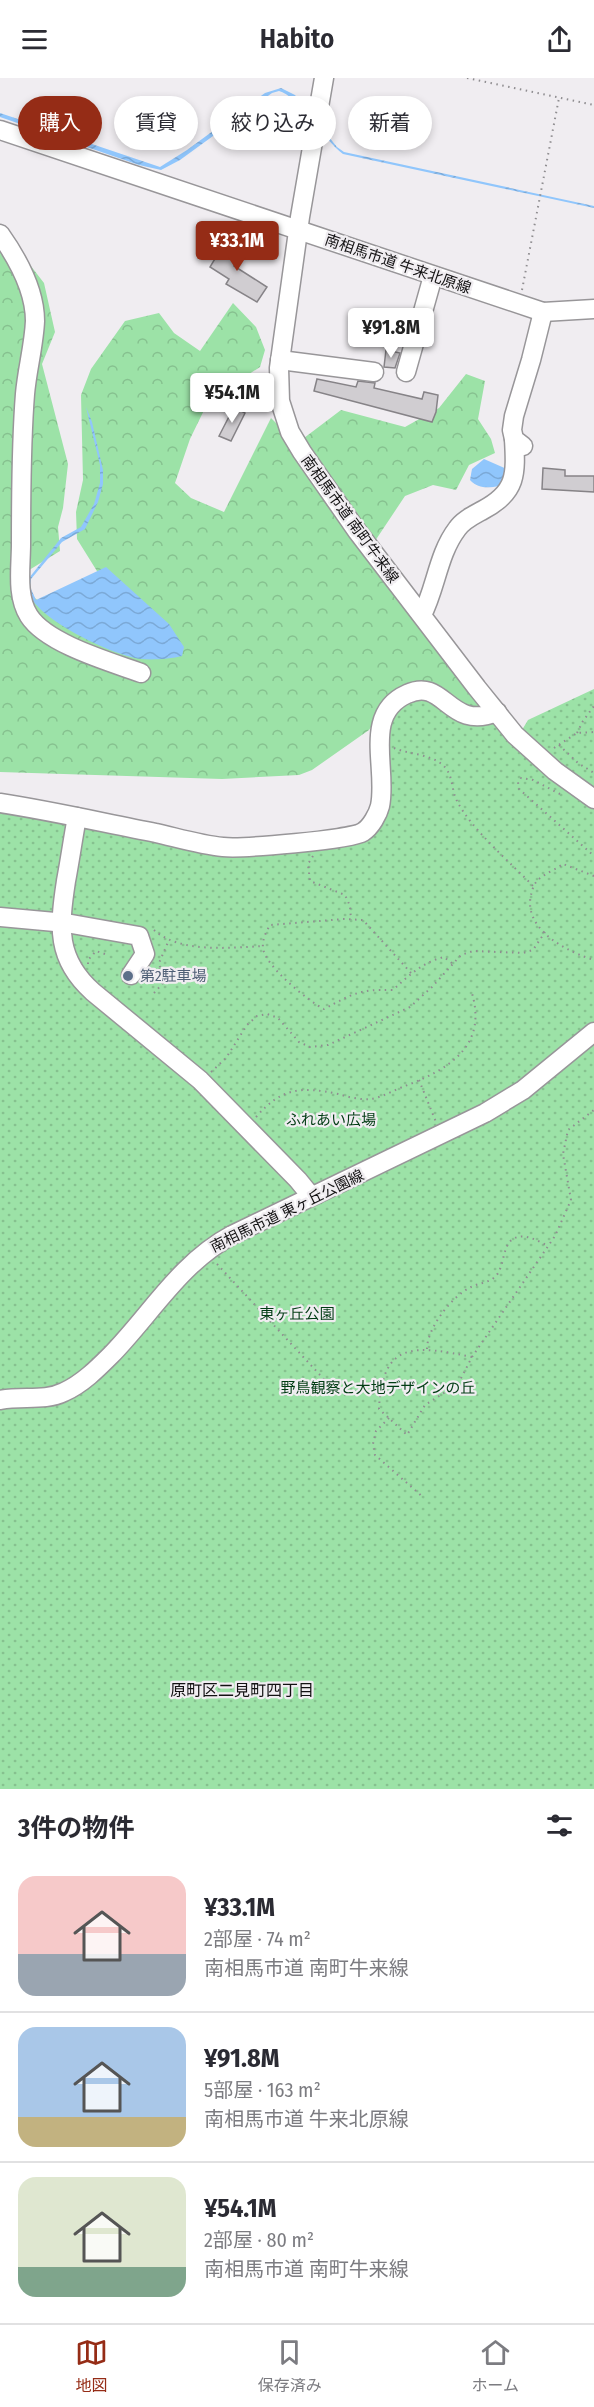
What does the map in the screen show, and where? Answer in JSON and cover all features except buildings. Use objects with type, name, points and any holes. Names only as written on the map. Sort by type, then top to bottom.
[{"type":"street","name":"南相馬市道 南町牛来線","points":[[324,78],[298,230],[280,360],[280,401],[295,441],[357,531],[515,735],[542,760],[594,799]]},
{"type":"street","name":"南相馬市道 牛来北原線","points":[[0,130],[519,305],[543,312],[594,309]]},
{"type":"street","points":[[0,234],[16,258],[26,280],[35,322],[27,370],[22,449],[21,592],[23,603],[29,617],[50,635],[84,652],[141,673]]},
{"type":"street","points":[[406,372],[433,276]]},
{"type":"street","points":[[422,615],[444,554],[457,528],[464,521],[493,505],[511,486],[519,443],[512,430],[514,416],[543,312]]},
{"type":"street","points":[[280,360],[374,372]]},
{"type":"street","points":[[0,802],[224,848],[324,840],[363,832],[374,820],[380,805],[382,721],[389,707],[397,699],[418,689],[436,694],[454,710],[464,715],[475,718],[497,712]]},
{"type":"street","points":[[77,817],[61,934],[67,957],[81,981],[200,1080],[311,1196]]},
{"type":"street","points":[[0,917],[121,931],[139,936],[145,954],[131,975]]},
{"type":"street","name":"南相馬市道 東ヶ丘公園線","points":[[0,1401],[51,1397],[64,1392],[84,1379],[122,1343],[174,1281],[205,1251],[231,1235],[275,1216],[311,1196],[485,1113],[515,1095],[594,1032]]},
{"type":"path","points":[[467,78],[594,105]]},
{"type":"path","points":[[519,305],[559,98]]},
{"type":"path","points":[[577,733],[594,706]]},
{"type":"path","points":[[542,760],[558,744],[577,733],[594,732]]},
{"type":"path","points":[[558,744],[578,763],[594,773]]},
{"type":"path","points":[[380,746],[426,755],[447,770],[457,801],[467,817],[534,886]]},
{"type":"path","points":[[566,798],[529,778],[521,778],[518,783],[519,789],[594,856]]},
{"type":"path","points":[[324,840],[322,849],[314,853],[308,864],[310,881],[345,895],[350,906],[351,920]]},
{"type":"path","points":[[594,876],[563,864],[538,879],[530,903],[531,910],[544,932],[572,953],[594,960]]},
{"type":"path","points":[[411,973],[363,920],[270,925],[262,946],[266,958],[309,1001],[324,1009],[352,993],[393,990],[411,973],[432,960],[444,957],[453,964]]},
{"type":"path","points":[[152,929],[160,936],[205,949],[262,946]]},
{"type":"path","points":[[200,1080],[226,1058],[248,1025],[257,1016],[267,1014],[278,1018],[299,1042],[310,1047],[328,1044],[410,1007],[461,955],[473,951],[523,952],[533,950],[544,932]]},
{"type":"path","points":[[154,993],[164,982],[159,963],[170,939]]},
{"type":"path","points":[[246,1129],[267,1104],[290,1090],[316,1089],[349,1097],[370,1099],[442,1070],[469,1046],[476,1020],[471,990]]},
{"type":"path","points":[[419,1080],[437,1124],[444,1133]]},
{"type":"path","points":[[472,1357],[427,1349],[410,1351],[389,1364],[382,1377],[379,1409],[407,1435],[425,1405],[458,1384],[472,1357],[555,1236],[571,1200],[563,1154],[568,1130],[594,1110]]},
{"type":"path","points":[[427,1349],[432,1325],[460,1294],[494,1277],[502,1267],[507,1245],[514,1238],[523,1236],[548,1246]]},
{"type":"path","points":[[205,1251],[333,1389],[380,1394]]},
{"type":"path","points":[[389,1418],[376,1431],[373,1444],[375,1455],[424,1498]]},
{"type":"green space","points":[[0,226],[44,283],[55,332],[42,364],[68,464],[63,508],[58,527],[60,551],[13,580],[47,608],[105,584],[77,539],[76,512],[83,480],[81,395],[91,369],[125,321],[159,313],[174,333],[200,351],[233,303],[256,327],[265,350],[260,367],[209,400],[190,439],[175,483],[191,498],[224,512],[271,418],[479,700],[471,710],[387,704],[369,730],[312,770],[299,775],[222,779],[0,772]]},
{"type":"green space","points":[[466,374],[485,381],[478,419],[491,439],[495,453],[469,465],[456,490],[433,485],[405,496],[375,541],[304,438],[341,410],[405,427],[439,408]]},
{"type":"green space","name":"東ヶ丘公園","points":[[431,682],[460,703],[467,703],[470,693],[594,806],[594,1789],[0,1789],[0,796],[212,839],[320,834],[360,825],[369,816],[374,802],[394,692],[412,683]]},
{"type":"green space","points":[[594,689],[594,789],[552,758],[522,730],[528,720]]},
{"type":"water","points":[[281,88],[296,96],[288,96],[279,91],[268,96],[261,96]]},
{"type":"water","points":[[0,113],[18,119],[18,123],[0,117]]},
{"type":"water","points":[[210,133],[210,138],[198,147],[198,142]]},
{"type":"water","points":[[336,146],[344,152],[594,206],[594,208],[343,154]]},
{"type":"water","points":[[102,147],[160,167],[187,150],[194,150],[161,170],[96,150],[102,150]]},
{"type":"water","points":[[86,407],[92,422],[103,470],[103,484],[98,502],[85,529],[62,542],[31,579],[30,587],[36,600],[106,567],[169,624],[184,647],[182,656],[141,659],[110,650],[69,630],[50,617],[35,604],[28,591],[29,578],[61,538],[81,527],[94,504],[100,483],[100,465]]},
{"type":"water","points":[[484,459],[509,470],[509,475],[499,486],[480,486],[470,480],[472,469]]},
{"type":"place","name":"第2駐車場","points":[[128,976]]},
{"type":"district","name":"原町区二見町四丁目","points":[[242,1690]]},
{"type":"park label","name":"ふれあい広場","points":[[331,1120]]},
{"type":"park label","name":"野鳥観察と大地デザインの丘","points":[[378,1388]]}]
